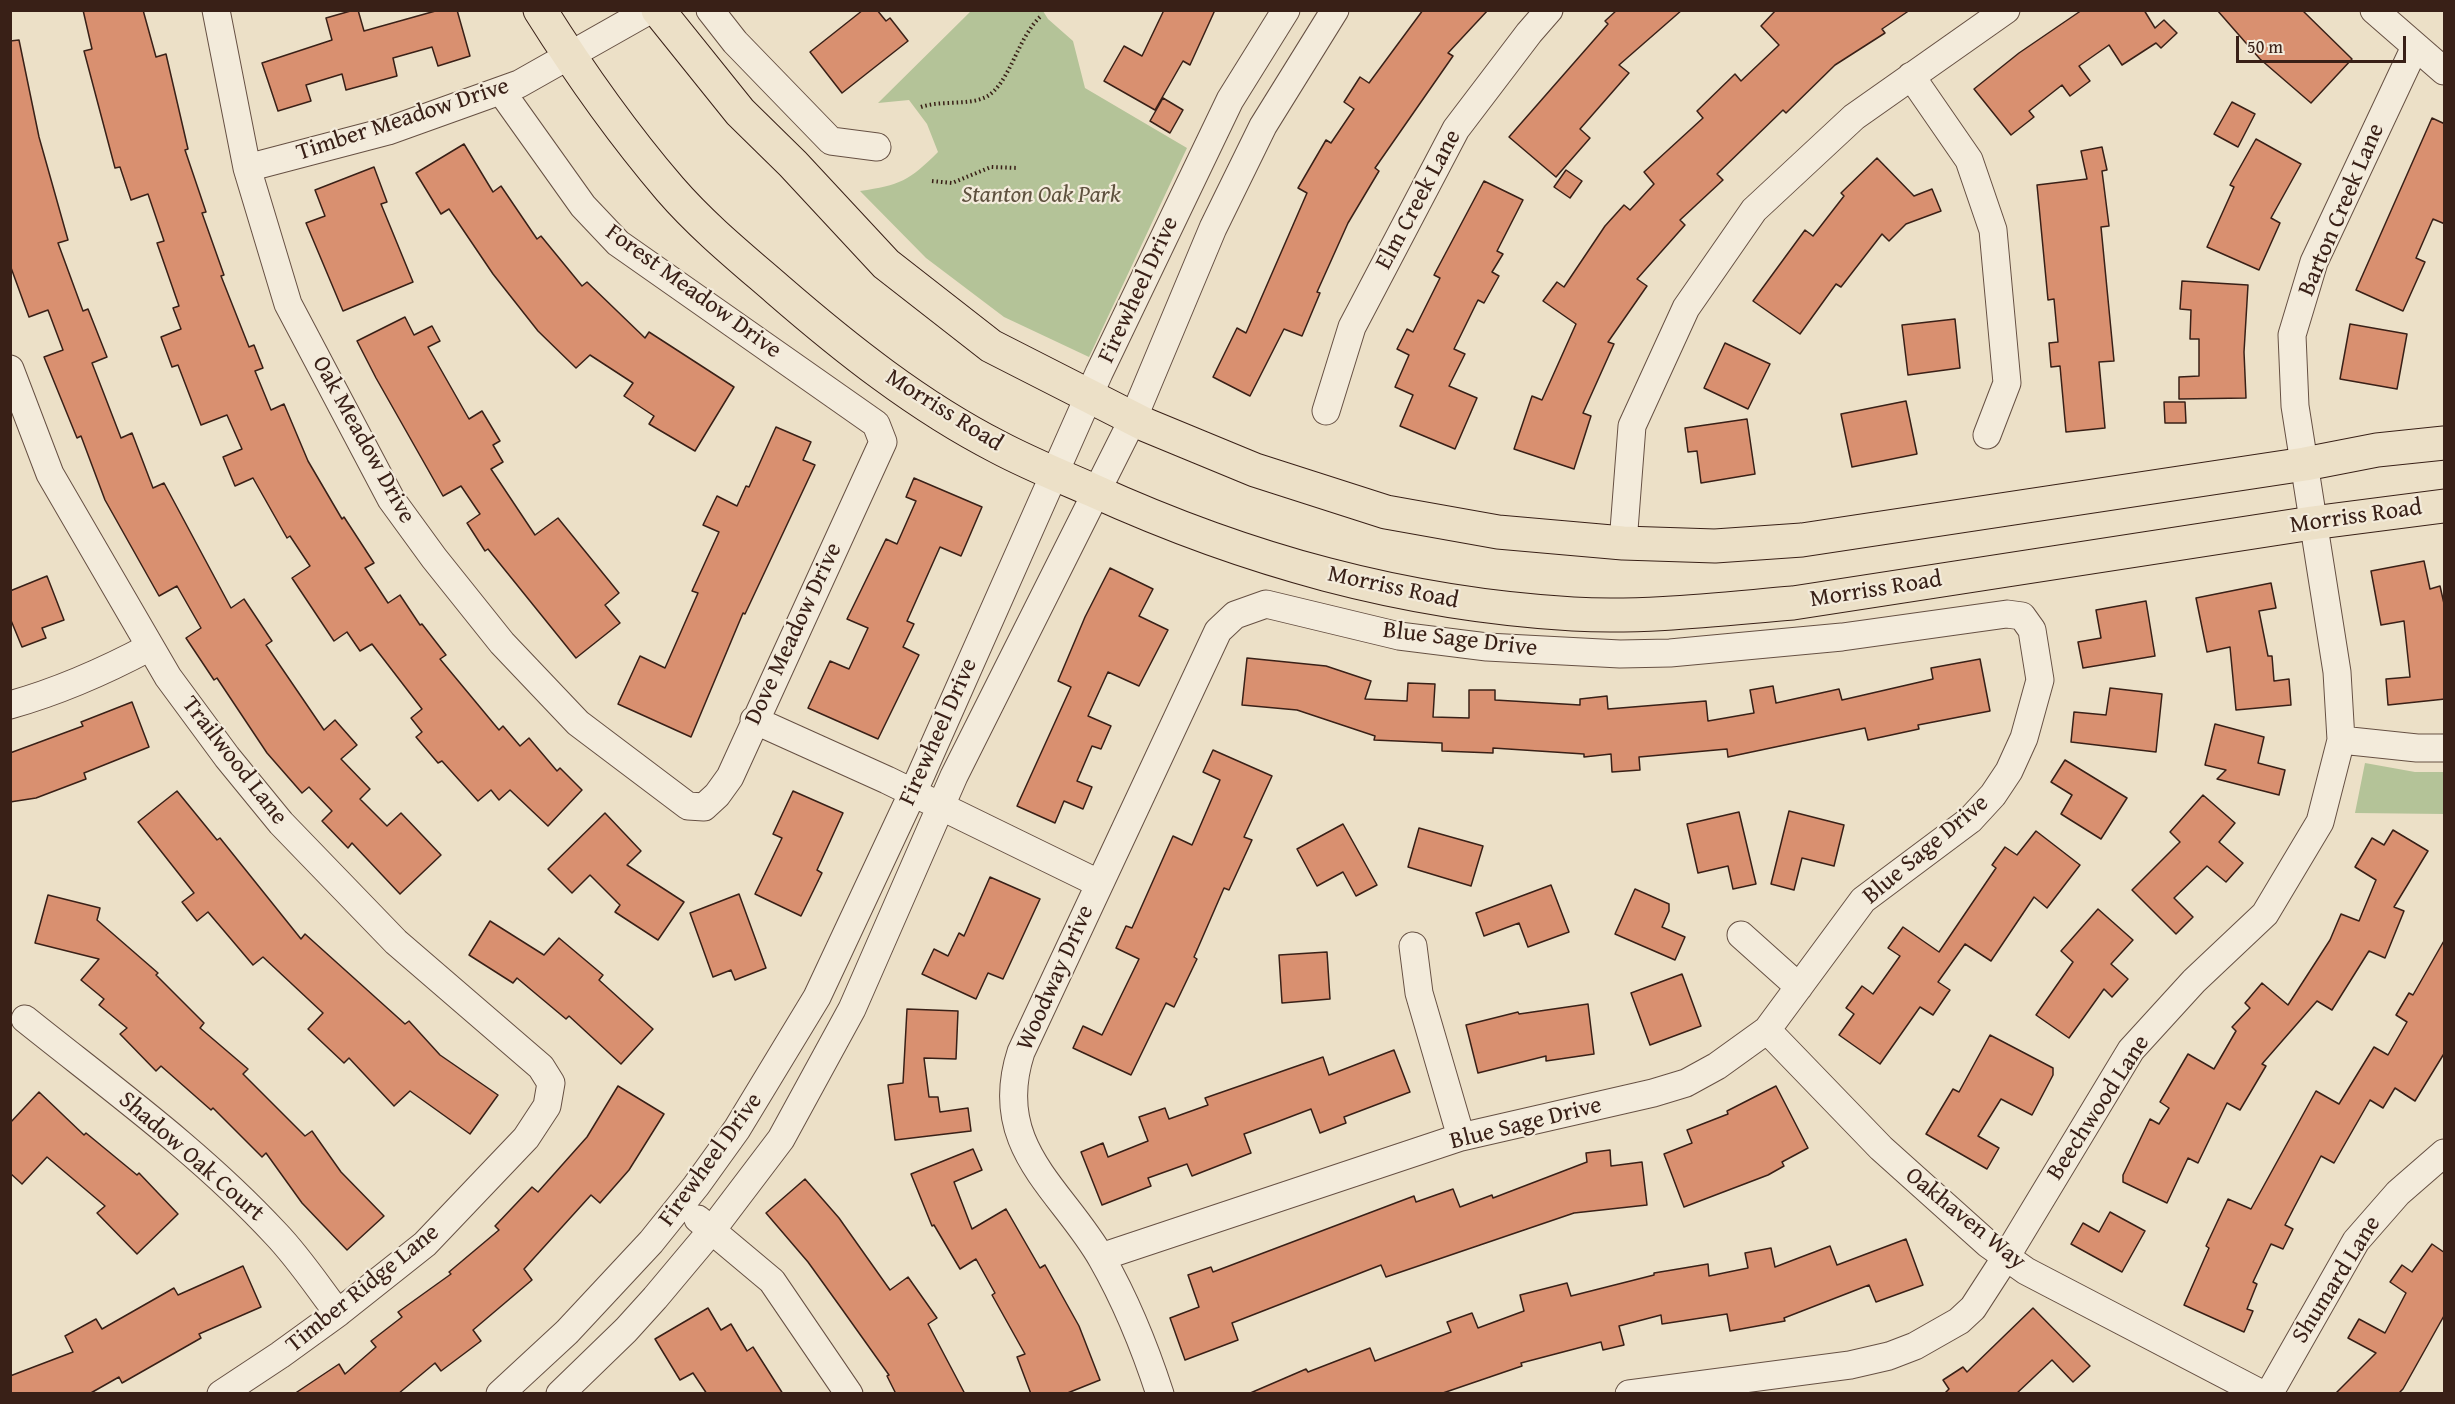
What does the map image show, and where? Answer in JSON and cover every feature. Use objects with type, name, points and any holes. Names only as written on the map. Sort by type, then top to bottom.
[{"type":"main road","name":"Morriss Road","points":[[540,10],[569,57],[671,190],[726,245],[842,345],[996,447],[1097,493],[1139,512],[1267,560],[1381,590],[1479,605],[1575,614],[1634,614],[1793,603],[2312,523],[2445,506]]},
{"type":"main road","points":[[658,10],[740,112],[794,164],[886,264],[991,346],[1133,419],[1255,470],[1386,512],[1498,532],[1623,543],[1714,546],[1803,540],[2305,464],[2377,450],[2445,443]]},
{"type":"street","name":"Oak Meadow Drive","points":[[216,10],[247,168],[288,304],[391,499],[434,558],[502,642],[578,723],[688,806]]},
{"type":"street","name":"Timber Meadow Drive","points":[[247,168],[388,131],[501,91],[569,57],[650,10]]},
{"type":"street","points":[[710,10],[735,42],[831,141],[878,147]]},
{"type":"street","name":"Firewheel Drive","points":[[500,1394],[567,1332],[651,1242],[681,1205],[737,1129],[817,997],[912,793],[1042,499],[1056,474],[1088,396],[1230,100],[1286,10]]},
{"type":"street","name":"Firewheel Drive","points":[[560,1394],[626,1330],[712,1230],[781,1139],[852,1009],[941,807],[1133,419],[1214,228],[1263,126],[1335,10]]},
{"type":"street","name":"Elm Creek Lane","points":[[1326,411],[1352,327],[1456,129],[1549,10]]},
{"type":"street","points":[[1623,543],[1632,426],[1686,308],[1754,210],[1854,117],[2006,10]]},
{"type":"street","points":[[2374,10],[2445,71]]},
{"type":"street","name":"Barton Creek Lane","points":[[2312,523],[2295,406],[2292,335],[2314,262],[2415,46]]},
{"type":"street","points":[[1911,76],[1969,160],[1994,230],[2007,383],[1987,435]]},
{"type":"street","name":"Forest Meadow Drive","points":[[501,91],[583,206],[618,243],[876,424],[883,442]]},
{"type":"street","name":"Trailwood Lane","points":[[13,383],[50,474],[168,677],[227,757],[281,823],[396,942],[541,1067],[551,1083]]},
{"type":"street","name":"Dove Meadow Drive","points":[[688,806],[704,807],[717,795],[730,777],[754,720],[883,442]]},
{"type":"street","name":"Beechwood Lane","points":[[1629,1394],[1850,1365],[1889,1356],[1915,1346],[1959,1321],[1973,1308],[2131,1050],[2194,981],[2265,914],[2320,822],[2341,740],[2337,672],[2312,523]]},
{"type":"street","name":"Woodway Drive","points":[[1160,1394],[1130,1313],[1101,1257],[1047,1186],[1031,1160],[1024,1143],[1015,1100],[1021,1052],[1218,631],[1235,615],[1250,608],[1266,604],[1287,610]]},
{"type":"street","name":"Blue Sage Drive","points":[[1101,1257],[1461,1137],[1653,1093],[1686,1083],[1717,1066],[1767,1030],[1863,900],[1970,820],[1993,795],[2009,771],[2024,738],[2040,680],[2032,630],[2022,616],[2007,614],[1842,637],[1670,653],[1620,654],[1487,647],[1399,636],[1287,610]]},
{"type":"street","points":[[10,705],[97,675],[150,647]]},
{"type":"street","points":[[754,720],[912,793],[1098,884]]},
{"type":"street","points":[[2341,740],[2417,748],[2445,748]]},
{"type":"street","points":[[1742,935],[1799,987]]},
{"type":"street","points":[[1413,946],[1419,993],[1461,1137]]},
{"type":"street","name":"Shadow Oak Court","points":[[25,1019],[157,1122],[250,1207],[278,1236],[338,1313]]},
{"type":"street","name":"Oakhaven Way","points":[[1767,1030],[1881,1148],[1988,1244],[2026,1270],[2262,1394]]},
{"type":"street","name":"Timber Ridge Lane","points":[[220,1394],[280,1355],[338,1313],[425,1244],[526,1138],[547,1106],[551,1083]]},
{"type":"street","name":"Shumard Lane","points":[[2269,1394],[2356,1241],[2392,1199],[2445,1153]]},
{"type":"street","points":[[681,1205],[772,1281],[849,1394]]},
{"type":"path","points":[[921,107],[931,104],[972,101],[984,98],[996,90],[1031,25],[1041,16]]},
{"type":"path","points":[[932,181],[952,183],[991,167],[1018,168]]},
{"type":"green space","name":"Stanton Oak Park","points":[[971,11],[1043,11],[1048,19],[1073,41],[1085,88],[1187,148],[1089,357],[1004,317],[926,258],[860,191],[895,184],[911,176],[938,152],[927,124],[909,100],[878,103]]},
{"type":"green space","points":[[2365,763],[2415,772],[2444,772],[2444,814],[2355,813]]},
{"type":"building","points":[[83,10],[143,10],[156,57],[166,54],[188,149],[185,150],[206,212],[202,213],[224,275],[221,276],[249,347],[254,345],[263,368],[255,371],[271,410],[284,404],[308,461],[342,519],[344,517],[374,563],[365,568],[388,603],[400,595],[420,625],[422,624],[446,655],[440,659],[499,730],[503,726],[520,746],[529,738],[557,771],[560,768],[582,790],[548,826],[510,790],[499,800],[491,790],[478,801],[442,761],[438,763],[416,737],[422,732],[411,718],[422,709],[372,644],[360,651],[347,632],[334,641],[292,578],[310,566],[290,536],[287,538],[253,478],[235,486],[223,457],[242,449],[227,415],[201,425],[178,365],[172,367],[161,337],[181,329],[173,308],[179,306],[157,243],[164,241],[148,194],[131,200],[120,167],[115,168],[84,51],[92,49]]},
{"type":"building","points":[[358,10],[364,31],[439,10],[457,10],[470,56],[438,66],[432,47],[393,58],[397,76],[346,90],[342,74],[306,85],[311,101],[278,111],[262,63],[332,40],[326,18]]},
{"type":"building","points":[[863,10],[877,10],[886,21],[890,18],[908,41],[842,93],[810,52]]},
{"type":"building","points":[[1164,10],[1215,10],[1190,65],[1183,61],[1155,110],[1104,81],[1124,46],[1142,56]]},
{"type":"building","points":[[1423,10],[1488,10],[1448,53],[1453,56],[1375,168],[1379,171],[1348,223],[1317,292],[1320,293],[1302,336],[1284,329],[1250,396],[1213,377],[1237,328],[1246,333],[1307,193],[1298,188],[1326,140],[1331,143],[1354,109],[1344,102],[1360,77],[1369,83]]},
{"type":"building","points":[[1617,10],[1682,10],[1619,65],[1629,73],[1580,129],[1590,138],[1556,177],[1509,137],[1608,24],[1605,21]]},
{"type":"building","points":[[1776,10],[1910,10],[1882,29],[1885,33],[1835,65],[1786,113],[1783,110],[1717,174],[1723,180],[1680,220],[1685,225],[1637,279],[1647,286],[1608,342],[1614,344],[1583,413],[1591,416],[1574,469],[1514,449],[1532,396],[1542,400],[1576,324],[1543,301],[1557,282],[1564,287],[1605,226],[1624,205],[1630,210],[1654,184],[1644,172],[1703,118],[1697,111],[1735,74],[1741,81],[1779,45],[1761,26]]},
{"type":"building","points":[[2082,10],[2144,10],[2155,28],[2164,20],[2177,33],[2161,48],[2156,43],[2122,65],[2109,45],[2079,66],[2090,81],[2070,96],[2062,85],[2029,111],[2034,117],[2011,135],[1974,89],[2019,53]]},
{"type":"building","points":[[2217,10],[2302,10],[2352,59],[2311,103],[2260,59]]},
{"type":"building","points":[[19,40],[39,137],[68,240],[58,243],[83,311],[88,309],[107,357],[92,363],[121,438],[132,433],[153,488],[164,483],[231,608],[244,599],[272,641],[266,645],[324,730],[335,720],[357,745],[341,759],[370,789],[360,799],[387,826],[401,813],[441,855],[400,894],[352,843],[348,848],[322,821],[332,811],[309,787],[302,793],[267,753],[217,678],[214,680],[186,638],[201,628],[177,586],[159,596],[105,500],[81,436],[77,438],[44,357],[63,350],[48,310],[29,317],[10,265],[10,41]]},
{"type":"building","points":[[1163,98],[1183,110],[1170,133],[1150,121]]},
{"type":"building","points":[[2232,102],[2255,114],[2238,147],[2214,134]]},
{"type":"building","points":[[2432,118],[2445,124],[2445,224],[2433,219],[2416,258],[2425,262],[2403,311],[2356,290]]},
{"type":"building","points":[[2256,139],[2301,164],[2271,218],[2280,223],[2259,270],[2207,247],[2234,187],[2230,185]]},
{"type":"building","points":[[464,144],[493,192],[501,186],[537,239],[541,236],[582,286],[587,282],[645,338],[649,332],[734,387],[695,451],[649,424],[654,416],[624,396],[633,383],[590,355],[576,368],[538,331],[493,274],[449,209],[441,214],[416,173]]},
{"type":"building","points":[[2102,147],[2107,170],[2102,171],[2109,226],[2101,227],[2114,361],[2099,362],[2105,428],[2066,432],[2060,366],[2051,367],[2049,343],[2058,342],[2054,299],[2048,300],[2037,185],[2087,179],[2081,151]]},
{"type":"building","points":[[1877,158],[1914,196],[1932,189],[1941,211],[1906,224],[1889,241],[1882,234],[1841,287],[1836,284],[1800,334],[1753,301],[1805,230],[1813,236],[1844,196],[1841,193]]},
{"type":"building","points":[[374,167],[387,202],[381,204],[413,282],[343,311],[306,223],[325,216],[315,190]]},
{"type":"building","points":[[1566,170],[1582,181],[1570,198],[1554,187]]},
{"type":"building","points":[[1484,181],[1523,200],[1497,251],[1503,254],[1492,272],[1499,276],[1484,303],[1478,300],[1454,349],[1465,354],[1449,386],[1477,398],[1455,449],[1400,426],[1413,395],[1395,387],[1409,355],[1397,349],[1407,329],[1413,332],[1440,278],[1434,275]]},
{"type":"building","points":[[2182,281],[2248,285],[2244,352],[2246,398],[2179,399],[2179,377],[2199,376],[2199,339],[2190,339],[2191,310],[2180,309]]},
{"type":"building","points":[[405,317],[414,335],[432,326],[440,341],[428,347],[469,419],[482,411],[500,441],[493,445],[503,462],[491,469],[535,535],[558,518],[619,593],[605,605],[620,623],[576,658],[488,549],[485,551],[467,523],[480,514],[461,486],[443,496],[357,341]]},
{"type":"building","points":[[1955,319],[1960,368],[1908,375],[1902,325]]},
{"type":"building","points":[[2350,324],[2407,334],[2397,389],[2340,379]]},
{"type":"building","points":[[1725,343],[1770,364],[1748,409],[1704,388]]},
{"type":"building","points":[[1906,401],[1917,454],[1852,467],[1841,414]]},
{"type":"building","points":[[2164,402],[2185,402],[2186,423],[2165,423]]},
{"type":"building","points":[[1747,419],[1755,474],[1701,483],[1697,451],[1688,452],[1685,428]]},
{"type":"building","points":[[776,427],[811,442],[803,460],[815,465],[745,614],[743,613],[691,737],[618,704],[640,656],[665,668],[698,593],[692,591],[719,532],[703,525],[717,496],[737,506],[746,486],[749,487]]},
{"type":"building","points":[[914,478],[982,507],[961,556],[940,547],[907,621],[914,624],[903,647],[919,655],[878,739],[808,708],[830,661],[849,669],[868,628],[847,619],[886,539],[897,544],[916,501],[906,497]]},
{"type":"building","points":[[2424,561],[2430,589],[2440,586],[2445,608],[2445,699],[2388,705],[2386,679],[2410,677],[2404,621],[2381,625],[2371,571]]},
{"type":"building","points":[[1110,568],[1153,589],[1139,616],[1168,630],[1139,686],[1108,672],[1088,716],[1111,726],[1101,749],[1092,746],[1077,781],[1092,787],[1083,809],[1064,801],[1055,823],[1017,806],[1071,687],[1058,681],[1085,617]]},
{"type":"building","points":[[47,576],[64,620],[42,628],[46,638],[22,647],[10,618],[10,591]]},
{"type":"building","points":[[2271,583],[2276,608],[2259,611],[2268,656],[2272,656],[2274,681],[2289,679],[2291,705],[2236,710],[2230,647],[2207,652],[2196,598]]},
{"type":"building","points":[[2146,601],[2155,656],[2083,668],[2078,642],[2101,638],[2096,610]]},
{"type":"building","points":[[1247,658],[1326,666],[1371,681],[1365,699],[1407,701],[1408,683],[1435,684],[1433,717],[1469,718],[1469,690],[1495,690],[1495,700],[1580,705],[1580,699],[1607,696],[1608,709],[1706,701],[1708,721],[1754,713],[1750,690],[1773,686],[1776,703],[1839,689],[1842,700],[1933,679],[1931,668],[1980,659],[1990,711],[1918,725],[1919,729],[1868,740],[1865,728],[1728,757],[1727,749],[1639,757],[1640,770],[1612,772],[1611,754],[1584,757],[1584,754],[1493,748],[1493,753],[1442,751],[1442,743],[1374,740],[1375,736],[1297,710],[1242,705]]},
{"type":"building","points":[[2110,688],[2162,694],[2156,752],[2071,742],[2074,712],[2106,715]]},
{"type":"building","points":[[132,702],[149,747],[84,773],[86,779],[36,798],[10,802],[10,753],[83,726],[81,722]]},
{"type":"building","points":[[2215,724],[2264,737],[2258,763],[2285,770],[2279,795],[2217,779],[2226,770],[2205,765]]},
{"type":"building","points":[[1213,750],[1272,776],[1244,837],[1252,840],[1229,890],[1224,888],[1194,957],[1197,959],[1174,1007],[1166,1003],[1131,1075],[1073,1048],[1083,1026],[1102,1035],[1139,959],[1116,948],[1126,926],[1132,928],[1173,836],[1192,845],[1220,780],[1203,772]]},
{"type":"building","points":[[2065,760],[2127,798],[2101,839],[2061,814],[2072,795],[2051,782]]},
{"type":"building","points":[[177,791],[217,840],[220,838],[301,939],[305,934],[405,1024],[409,1021],[440,1055],[498,1095],[470,1134],[410,1091],[394,1106],[349,1058],[344,1063],[308,1029],[323,1013],[263,957],[253,965],[208,912],[197,921],[182,902],[194,893],[138,822]]},
{"type":"building","points":[[793,791],[843,813],[817,870],[822,873],[801,916],[755,894],[782,838],[773,834]]},
{"type":"building","points":[[2203,795],[2235,823],[2219,842],[2243,863],[2226,882],[2207,866],[2174,898],[2193,917],[2176,934],[2132,890],[2180,842],[2170,832]]},
{"type":"building","points":[[1789,811],[1844,825],[1834,866],[1802,858],[1794,890],[1771,884]]},
{"type":"building","points":[[1739,812],[1756,884],[1733,889],[1728,866],[1698,873],[1687,824]]},
{"type":"building","points":[[605,813],[641,851],[627,865],[684,902],[658,940],[615,912],[620,905],[590,875],[572,893],[548,869]]},
{"type":"building","points":[[1343,824],[1377,885],[1356,896],[1343,872],[1317,886],[1297,849]]},
{"type":"building","points":[[1419,828],[1483,846],[1471,886],[1408,867]]},
{"type":"building","points":[[2393,830],[2428,851],[2394,907],[2404,911],[2385,958],[2369,951],[2332,1010],[2317,1001],[2262,1064],[2266,1066],[2240,1110],[2227,1103],[2198,1163],[2188,1158],[2167,1203],[2123,1182],[2123,1175],[2150,1119],[2159,1124],[2169,1108],[2160,1102],[2188,1054],[2214,1069],[2236,1031],[2232,1027],[2250,1008],[2245,1003],[2262,983],[2288,1005],[2330,940],[2341,914],[2359,921],[2376,880],[2355,867],[2372,838],[2384,845]]},
{"type":"building","points":[[2036,831],[2080,865],[2047,908],[2034,897],[1991,961],[1965,944],[1938,982],[1950,990],[1933,1015],[1920,1007],[1880,1064],[1839,1035],[1854,1014],[1846,1008],[1862,986],[1873,994],[1900,956],[1888,948],[1903,927],[1939,952],[1996,868],[1992,865],[2005,847],[2017,855]]},
{"type":"building","points":[[990,877],[1040,899],[1003,979],[988,973],[976,999],[922,974],[934,949],[948,956],[959,933],[964,936]]},
{"type":"building","points":[[1551,885],[1569,932],[1528,947],[1519,923],[1484,936],[1476,913]]},
{"type":"building","points":[[1635,889],[1669,904],[1669,911],[1662,927],[1685,937],[1675,960],[1615,934]]},
{"type":"building","points":[[739,894],[766,968],[735,980],[731,970],[713,977],[690,913]]},
{"type":"building","points":[[48,895],[100,908],[97,920],[158,973],[156,975],[204,1023],[200,1028],[248,1069],[243,1074],[305,1136],[312,1131],[341,1172],[384,1216],[347,1250],[302,1203],[266,1153],[262,1157],[213,1108],[211,1110],[161,1066],[156,1071],[120,1034],[127,1028],[99,1005],[104,999],[81,980],[99,959],[35,943]]},
{"type":"building","points":[[2098,909],[2133,940],[2111,964],[2128,979],[2112,997],[2104,989],[2069,1038],[2036,1015],[2073,962],[2061,951]]},
{"type":"building","points":[[490,921],[544,955],[559,938],[603,975],[599,980],[653,1029],[621,1064],[569,1016],[566,1019],[517,978],[513,983],[469,955]]},
{"type":"building","points":[[2445,939],[2445,1052],[2415,1101],[2395,1088],[2383,1108],[2370,1100],[2334,1163],[2321,1156],[2285,1225],[2293,1229],[2283,1249],[2271,1244],[2253,1282],[2257,1284],[2247,1309],[2253,1311],[2244,1332],[2184,1305],[2209,1248],[2206,1246],[2228,1199],[2251,1209],[2316,1091],[2339,1104],[2374,1047],[2388,1055],[2407,1022],[2396,1015],[2409,993],[2413,995]]},
{"type":"building","points":[[1327,952],[1330,999],[1282,1003],[1279,955]]},
{"type":"building","points":[[1682,974],[1701,1026],[1650,1045],[1631,993]]},
{"type":"building","points":[[1588,1004],[1594,1054],[1546,1061],[1546,1056],[1478,1073],[1466,1025],[1518,1012],[1519,1014]]},
{"type":"building","points":[[907,1009],[958,1011],[956,1059],[924,1058],[929,1097],[938,1097],[940,1112],[968,1108],[971,1131],[895,1140],[888,1085],[903,1083]]},
{"type":"building","points":[[1990,1035],[2053,1068],[2053,1075],[2032,1115],[2001,1099],[1978,1136],[1999,1148],[1987,1169],[1926,1134],[1953,1089],[1959,1092]]},
{"type":"building","points":[[1394,1050],[1410,1092],[1344,1117],[1346,1123],[1320,1133],[1311,1109],[1244,1134],[1251,1153],[1192,1176],[1187,1164],[1148,1178],[1151,1186],[1102,1205],[1081,1152],[1103,1143],[1108,1157],[1148,1141],[1139,1117],[1165,1108],[1169,1119],[1208,1105],[1205,1098],[1323,1057],[1329,1075]]},
{"type":"building","points":[[618,1086],[664,1114],[629,1170],[600,1203],[591,1195],[524,1269],[532,1280],[473,1330],[481,1341],[441,1371],[435,1363],[398,1394],[294,1394],[339,1364],[345,1374],[376,1347],[371,1341],[402,1317],[398,1312],[451,1274],[449,1272],[499,1230],[495,1226],[532,1187],[538,1192],[587,1137]]},
{"type":"building","points":[[1776,1086],[1808,1148],[1782,1162],[1784,1166],[1768,1175],[1684,1207],[1664,1154],[1692,1143],[1687,1130],[1728,1114],[1727,1111]]},
{"type":"building","points":[[39,1092],[84,1135],[86,1133],[137,1175],[139,1173],[178,1214],[137,1254],[97,1213],[105,1206],[47,1157],[22,1184],[10,1173],[10,1123]]},
{"type":"building","points":[[973,1149],[982,1170],[954,1182],[972,1229],[1006,1209],[1040,1268],[1045,1265],[1079,1326],[1100,1380],[1065,1394],[1031,1394],[1017,1357],[1025,1354],[992,1295],[995,1293],[976,1259],[960,1269],[934,1225],[932,1226],[911,1174]]},
{"type":"building","points":[[1610,1150],[1611,1166],[1642,1162],[1647,1205],[1574,1213],[1386,1277],[1381,1265],[1232,1323],[1238,1340],[1185,1360],[1170,1318],[1199,1307],[1188,1275],[1211,1267],[1213,1272],[1414,1196],[1416,1202],[1453,1189],[1460,1207],[1492,1195],[1493,1198],[1587,1162],[1586,1153]]},
{"type":"building","points":[[805,1179],[839,1218],[890,1290],[908,1277],[937,1318],[928,1324],[965,1394],[896,1394],[887,1376],[889,1375],[839,1305],[808,1262],[766,1213]]},
{"type":"building","points":[[2110,1212],[2145,1231],[2122,1272],[2071,1244],[2083,1223],[2099,1232]]},
{"type":"building","points":[[1906,1239],[1923,1285],[1876,1302],[1869,1285],[1784,1318],[1785,1321],[1730,1331],[1727,1314],[1662,1324],[1661,1315],[1619,1326],[1624,1345],[1603,1350],[1601,1342],[1521,1363],[1522,1366],[1440,1394],[1248,1394],[1306,1369],[1308,1372],[1370,1348],[1375,1361],[1451,1332],[1447,1322],[1472,1313],[1478,1328],[1524,1311],[1520,1295],[1567,1283],[1571,1296],[1654,1275],[1654,1273],[1708,1264],[1709,1276],[1748,1268],[1745,1253],[1771,1248],[1775,1267],[1830,1246],[1837,1265]]},
{"type":"building","points":[[2432,1244],[2445,1253],[2445,1314],[2403,1389],[2398,1394],[2335,1394],[2376,1353],[2348,1338],[2359,1319],[2385,1333],[2406,1293],[2390,1282],[2402,1265],[2412,1272]]},
{"type":"building","points":[[243,1266],[261,1307],[199,1334],[201,1338],[122,1383],[119,1377],[89,1394],[10,1394],[10,1376],[73,1352],[65,1336],[96,1319],[102,1329],[174,1288],[178,1295]]},
{"type":"building","points":[[708,1308],[721,1330],[731,1324],[747,1351],[753,1347],[783,1394],[707,1394],[693,1373],[680,1380],[655,1339]]},
{"type":"building","points":[[2033,1308],[2090,1366],[2073,1382],[2052,1360],[2016,1394],[1944,1394],[1949,1389],[1943,1380],[1963,1367],[1967,1372]]}]
